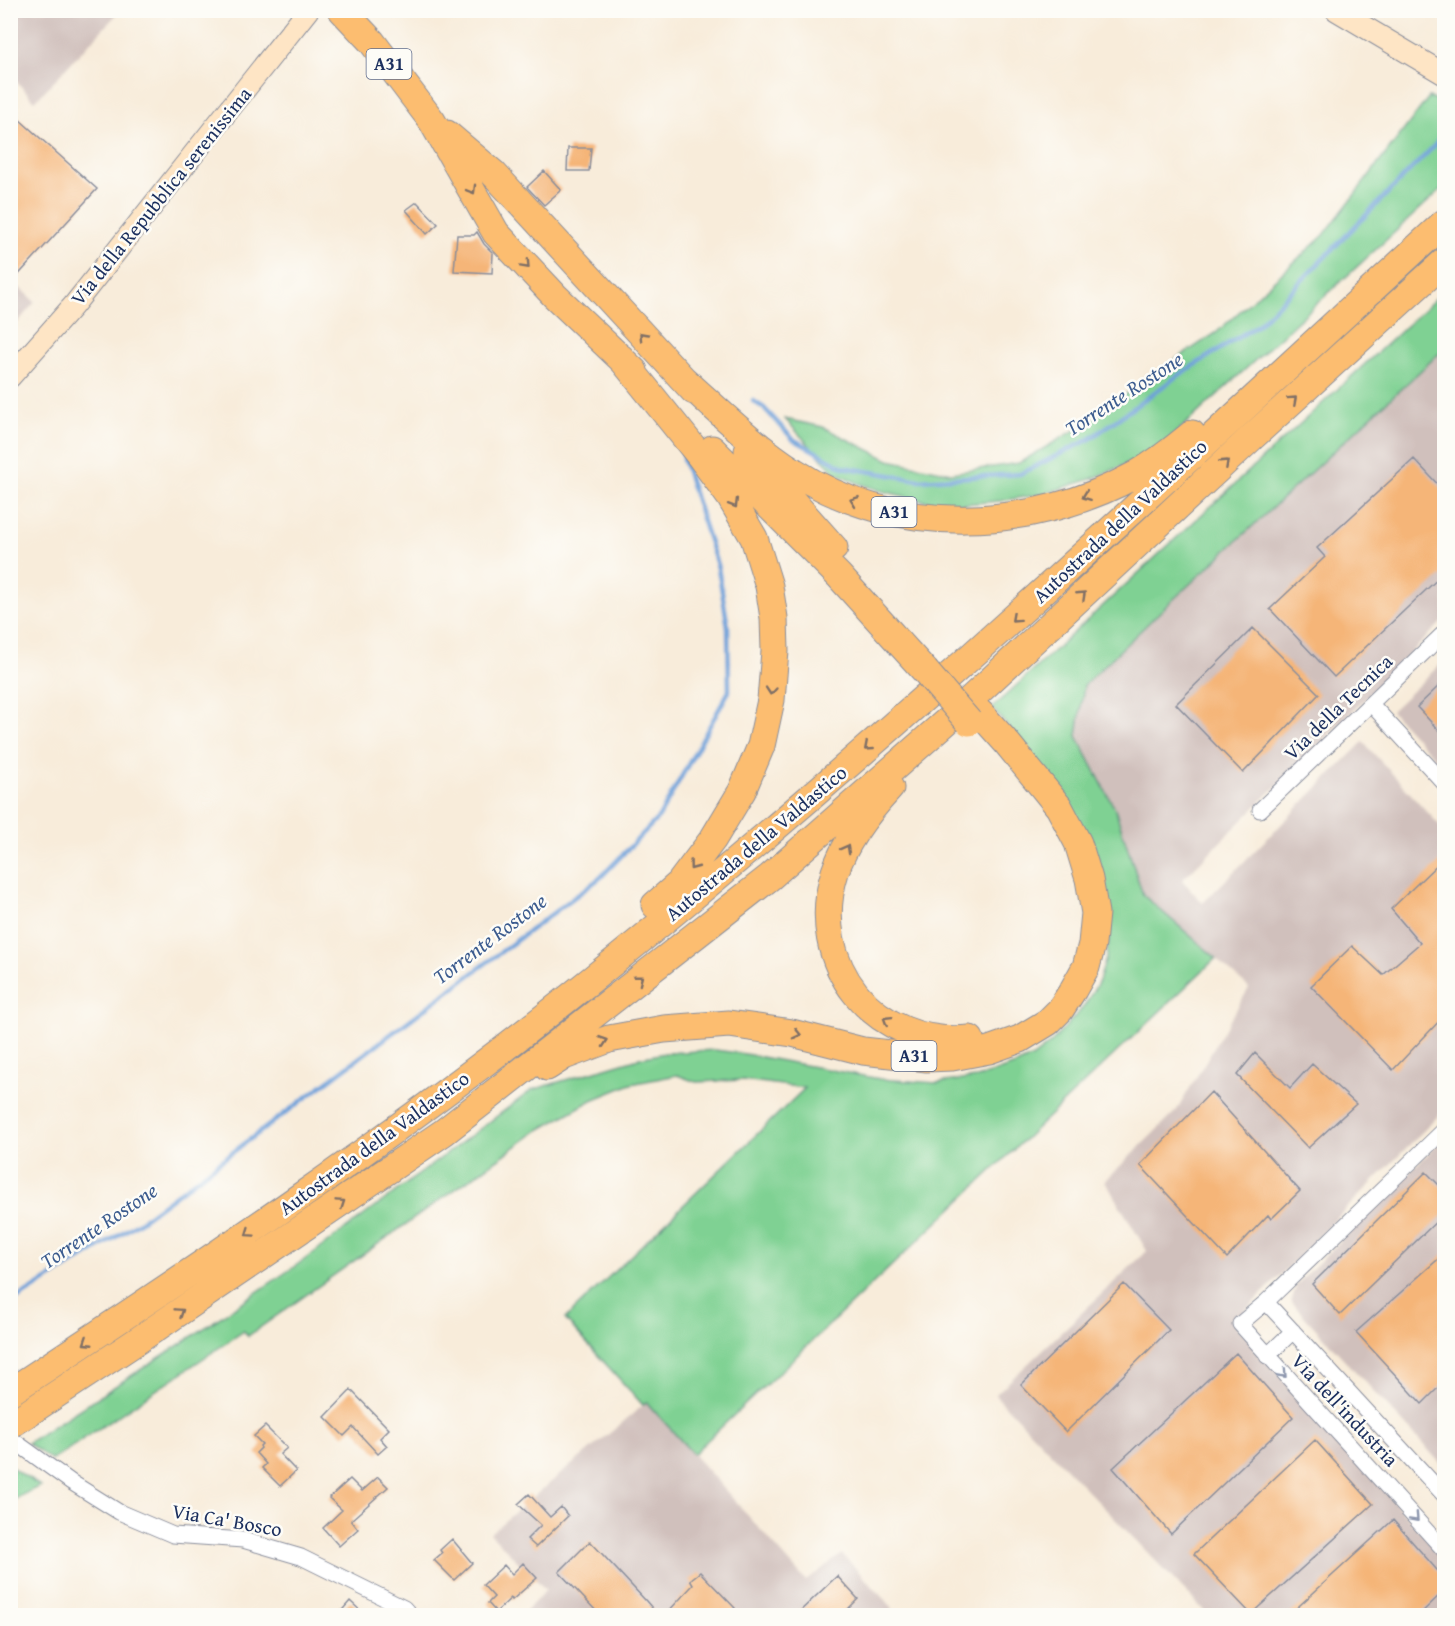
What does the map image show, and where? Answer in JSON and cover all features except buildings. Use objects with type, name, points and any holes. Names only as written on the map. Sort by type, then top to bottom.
[{"type":"highway","name":"A31","points":[[342,10],[372,42],[432,121],[496,233],[555,296],[621,358],[931,668]]},
{"type":"highway","name":"A31","points":[[432,121],[493,172],[683,379],[931,668],[965,718],[1022,780],[1052,820],[1076,874],[1082,911],[1076,951],[1064,978],[1048,1001],[1032,1017],[1018,1026],[988,1035],[958,1040],[937,1040],[920,1036],[887,1021],[858,996],[843,975],[834,953],[830,936],[829,904],[835,872],[849,843],[878,801],[965,718]]},
{"type":"highway","name":"A31","points":[[683,379],[762,448],[796,473],[831,492],[858,503],[890,512],[949,519],[1010,516],[1037,511],[1063,505],[1115,485],[1177,446],[1211,419],[1444,206]]},
{"type":"highway","name":"Autostrada della Valdastico","points":[[10,1392],[238,1240],[416,1114],[573,994],[805,802],[1008,624],[1444,223]]},
{"type":"highway","name":"Autostrada della Valdastico","points":[[10,1425],[444,1132],[770,877],[965,718],[1250,439],[1444,262]]},
{"type":"highway","name":"A31","points":[[416,1114],[679,884],[729,814],[742,791],[761,746],[771,700],[775,651],[774,618],[770,586],[754,538],[730,497],[700,456],[621,358]]},
{"type":"highway","name":"A31","points":[[444,1132],[564,1056],[609,1038],[664,1029],[729,1024],[792,1033],[863,1051],[927,1058],[952,1057],[989,1050],[1020,1039],[1048,1022],[1060,1010],[1086,967],[1092,944],[1095,913],[1089,879],[1078,843],[1059,807],[1006,742],[965,718]]},
{"type":"street","name":"Via della Repubblica serenissima","points":[[10,377],[73,306],[308,10]]},
{"type":"street","points":[[1336,10],[1385,39],[1444,88]]},
{"type":"street","points":[[1419,65],[1444,74]]},
{"type":"street","name":"Via della Tecnica","points":[[1260,810],[1444,633]]},
{"type":"street","points":[[1371,704],[1444,783]]},
{"type":"street","name":"Via dell'industria","points":[[1444,1130],[1266,1302],[1240,1324],[1444,1550]]},
{"type":"street","name":"Via dell'industria","points":[[1266,1302],[1444,1495]]},
{"type":"street","points":[[1267,1356],[1293,1330]]},
{"type":"street","name":"Via Ca' Bosco","points":[[10,1438],[71,1482],[119,1512],[173,1535],[243,1540],[300,1557],[404,1608],[411,1616]]},
{"type":"shaded area","points":[[10,11],[120,11],[35,101],[11,76]]},
{"type":"shaded area","points":[[11,280],[35,302],[11,330]]},
{"type":"shaded area","points":[[1444,349],[1444,620],[1182,880],[1203,903],[1363,742],[1444,830],[1444,1110],[1234,1322],[1444,1558],[1444,1615],[1208,1615],[995,1395],[1147,1251],[1105,1181],[1177,1110],[1249,988],[1143,895],[1115,809],[1077,736],[1084,685]]},
{"type":"shaded area","points":[[1444,661],[1444,768],[1391,711]]},
{"type":"shaded area","points":[[1444,1138],[1444,1467],[1291,1302],[1297,1284]]},
{"type":"shaded area","points":[[647,1402],[806,1581],[842,1554],[893,1608],[887,1616],[522,1615],[546,1590],[490,1533]]},
{"type":"green space","points":[[1429,97],[1444,105],[1444,187],[1154,453],[1091,479],[1043,494],[952,505],[882,491],[834,472],[785,419],[823,427],[889,460],[951,473],[1019,463],[1092,420],[1150,376],[1216,333],[1324,235]]},
{"type":"green space","points":[[1444,291],[1444,349],[1084,685],[1077,736],[1115,809],[1143,895],[1216,958],[693,1454],[647,1403],[643,1405],[565,1319],[805,1088],[743,1080],[696,1082],[677,1075],[631,1084],[592,1100],[539,1130],[248,1336],[244,1331],[52,1460],[27,1443],[185,1341],[304,1260],[532,1090],[639,1058],[665,1053],[715,1050],[880,1079],[937,1083],[977,1078],[1016,1065],[1033,1057],[1052,1042],[1085,1005],[1099,981],[1110,932],[1104,877],[1093,844],[1051,778],[992,708]]},
{"type":"green space","points":[[11,1467],[40,1486],[11,1501]]},
{"type":"waterway","name":"Torrente Rostone","points":[[753,401],[764,408],[793,439],[843,467],[919,480],[1020,474],[1090,439],[1176,377],[1259,324],[1436,144],[1444,128]]},
{"type":"waterway","name":"Torrente Rostone","points":[[10,1303],[138,1223],[600,878],[659,817],[729,691],[728,627],[718,568],[683,459],[684,453]]}]
